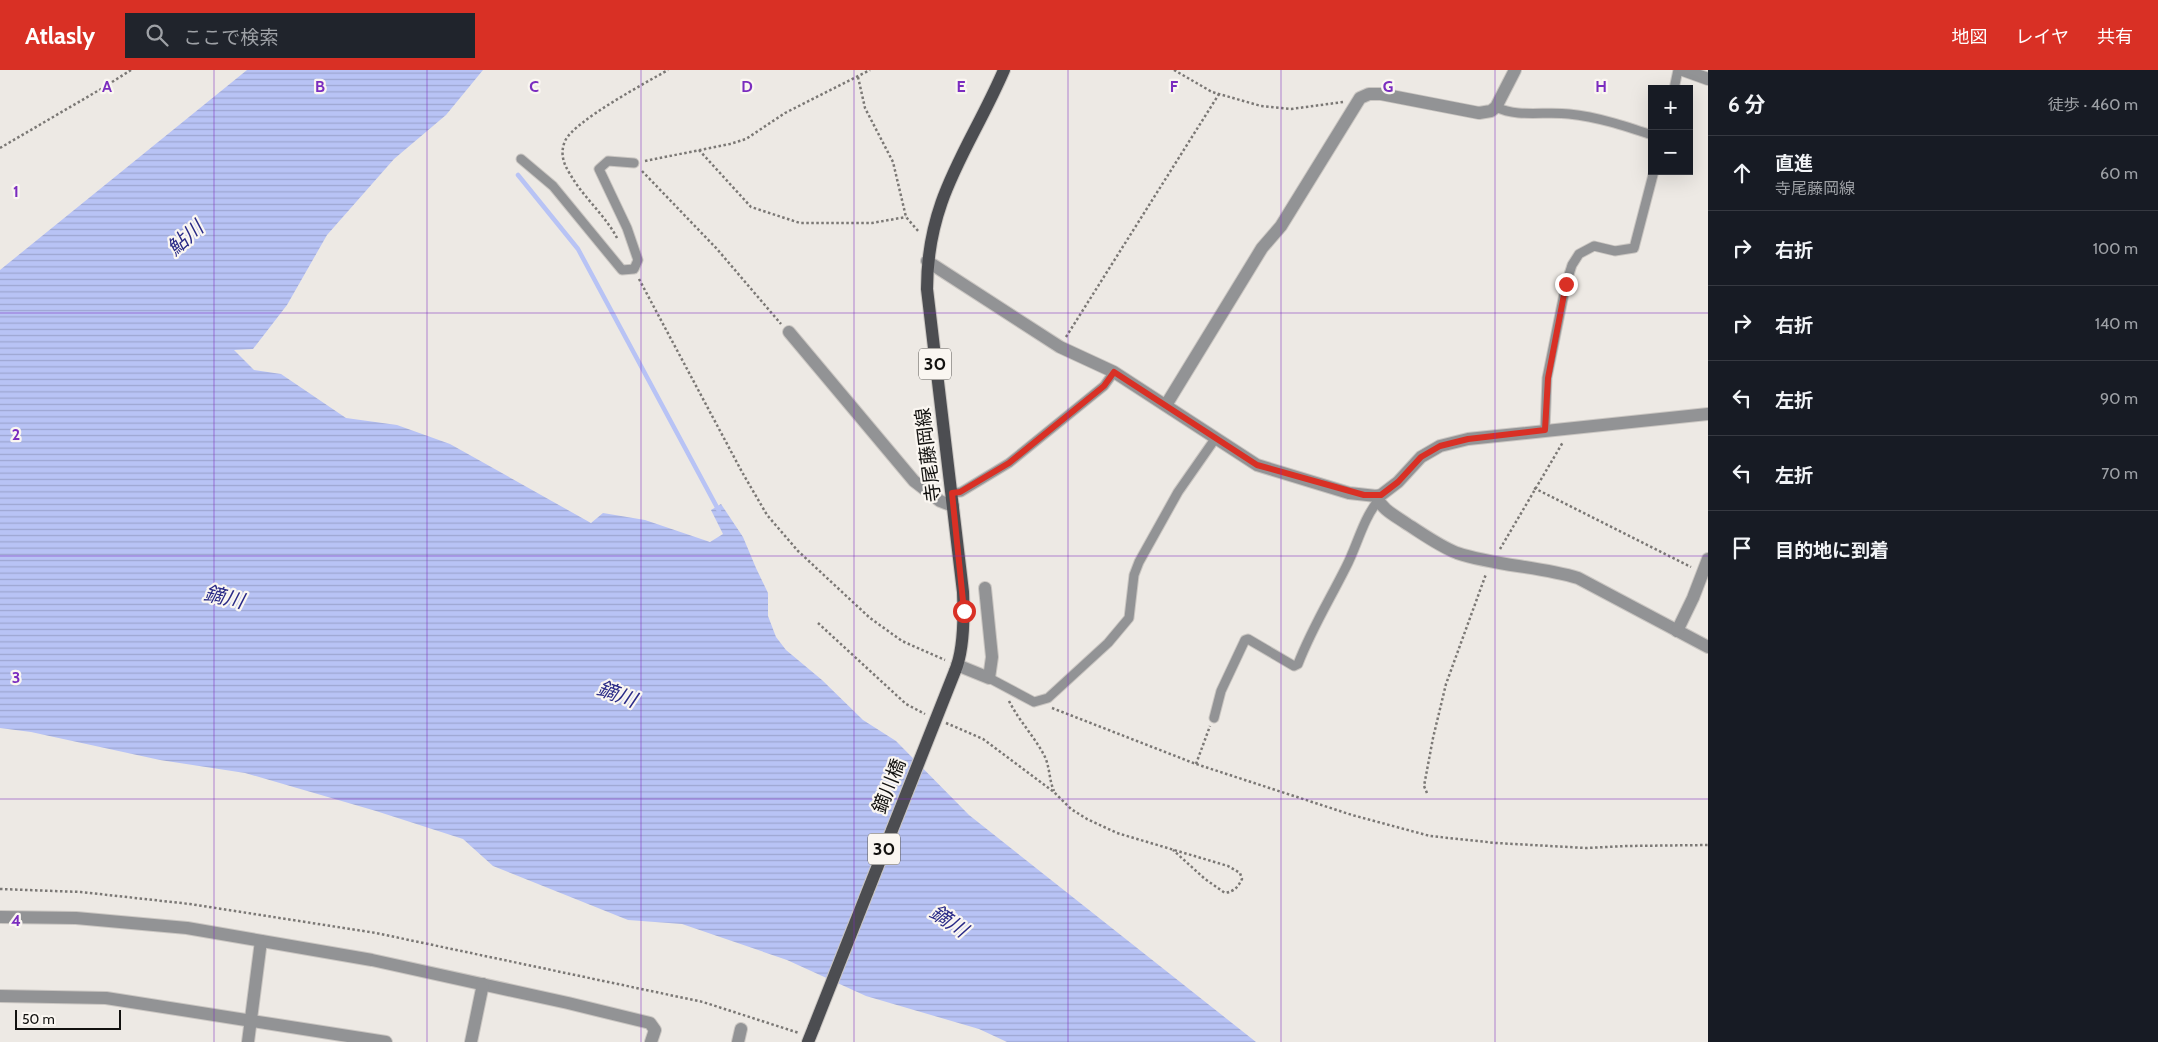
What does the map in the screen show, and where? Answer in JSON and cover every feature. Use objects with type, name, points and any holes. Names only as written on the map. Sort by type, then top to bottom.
[{"type":"main road","name":"寺尾藤岡線","points":[[956,668],[964,611],[963,592],[927,289],[927,261],[931,239],[944,194],[1004,70]]},
{"type":"main road","name":"鏑川橋","points":[[811,1035],[956,668]]},
{"type":"street","points":[[1166,405],[1262,248],[1281,226],[1356,103],[1364,96],[1374,93],[1479,113],[1491,111],[1496,107],[1515,70]]},
{"type":"street","points":[[1683,70],[1708,79]]},
{"type":"street","points":[[927,261],[1060,347],[1114,372],[1257,465],[1349,493],[1378,499],[1385,509],[1439,544],[1456,552],[1578,578],[1708,647]]},
{"type":"street","points":[[789,332],[914,481],[940,501],[952,500]]},
{"type":"street","points":[[1378,499],[1398,482],[1421,457],[1440,446],[1468,439],[1708,414]]},
{"type":"street","points":[[1677,631],[1708,559]]},
{"type":"street","points":[[956,668],[989,678],[992,657],[985,588]]},
{"type":"street","points":[[0,917],[76,918],[186,928],[372,960],[483,984],[650,1024],[655,1030],[651,1042]]},
{"type":"street","points":[[248,1042],[261,941]]},
{"type":"street","points":[[470,1042],[483,984]]},
{"type":"street","points":[[0,996],[106,998],[386,1042]]},
{"type":"street","points":[[738,1042],[741,1029]]},
{"type":"lane","points":[[1675,85],[1678,70]]},
{"type":"lane","points":[[1496,107],[1507,112],[1566,113],[1588,116],[1620,124],[1648,134]]},
{"type":"lane","points":[[520,159],[553,186],[622,270],[634,269],[638,260],[630,236],[599,169],[608,161],[634,163]]},
{"type":"lane","points":[[1545,430],[1548,378],[1566,284],[1572,265],[1579,254],[1594,246],[1615,251],[1634,248],[1653,175]]},
{"type":"lane","points":[[952,500],[960,492],[1009,463],[1104,386],[1114,372]]},
{"type":"lane","points":[[989,678],[1034,702],[1040,701],[1048,698],[1108,643],[1129,618],[1134,575],[1139,562],[1178,492],[1215,439]]},
{"type":"lane","points":[[1214,718],[1221,691],[1245,640],[1248,639],[1294,666],[1298,664],[1310,632],[1346,568],[1378,499]]},
{"type":"path","points":[[0,148],[131,70]]},
{"type":"path","points":[[618,240],[570,174],[562,157],[566,140],[582,124],[620,98],[668,70]]},
{"type":"path","points":[[634,163],[746,139],[785,113],[870,70]]},
{"type":"path","points":[[1174,70],[1212,92],[1261,106],[1291,109],[1347,102],[1356,103]]},
{"type":"path","points":[[858,77],[865,108],[892,162],[906,217],[917,230],[931,239]]},
{"type":"path","points":[[1060,347],[1219,94]]},
{"type":"path","points":[[699,150],[750,207],[800,223],[872,222],[906,217]]},
{"type":"path","points":[[634,163],[717,249],[789,332]]},
{"type":"path","points":[[634,269],[742,472],[767,515],[798,551],[870,618],[902,641],[956,668]]},
{"type":"path","points":[[1427,793],[1424,786],[1432,738],[1446,684],[1487,571],[1534,488],[1571,428]]},
{"type":"path","points":[[1534,488],[1703,574]]},
{"type":"path","points":[[818,624],[906,704],[931,717]]},
{"type":"path","points":[[1007,697],[1045,757],[1054,792]]},
{"type":"path","points":[[1061,712],[1196,764],[1352,815],[1430,836],[1496,843],[1586,848],[1708,845]]},
{"type":"path","points":[[940,720],[983,739],[1054,792],[1071,808],[1095,822],[1117,833],[1228,866],[1240,873],[1242,879],[1238,887],[1232,892],[1225,893],[1205,879],[1173,850]]},
{"type":"path","points":[[1196,764],[1204,741]]},
{"type":"path","points":[[0,889],[81,892],[190,904],[376,933],[703,1002],[811,1035]]},
{"type":"water","points":[[247,70],[483,70],[446,115],[394,159],[327,235],[287,305],[253,349],[234,350],[254,370],[281,374],[346,418],[397,425],[450,444],[591,523],[603,513],[645,520],[710,542],[723,534],[711,510],[721,504],[743,537],[768,593],[768,616],[776,637],[786,650],[822,680],[863,720],[896,741],[969,815],[1256,1042],[1007,1042],[979,1029],[866,996],[787,960],[682,924],[628,920],[493,866],[463,839],[376,811],[245,773],[160,760],[31,732],[0,728],[0,270]]},
{"type":"waterway","points":[[518,175],[578,249],[719,511]]},
{"type":"route","points":[[964,611],[952,493],[960,492],[1009,463],[1104,386],[1114,372],[1257,465],[1349,493],[1376,496],[1390,490],[1421,457],[1440,446],[1468,439],[1545,430],[1548,378],[1566,284]]},
{"type":"water label","name":"鮎川","points":[[185,238]]},
{"type":"water label","name":"鏑川","points":[[224,597]]},
{"type":"water label","name":"鏑川","points":[[617,694]]},
{"type":"water label","name":"鏑川","points":[[949,921]]}]
